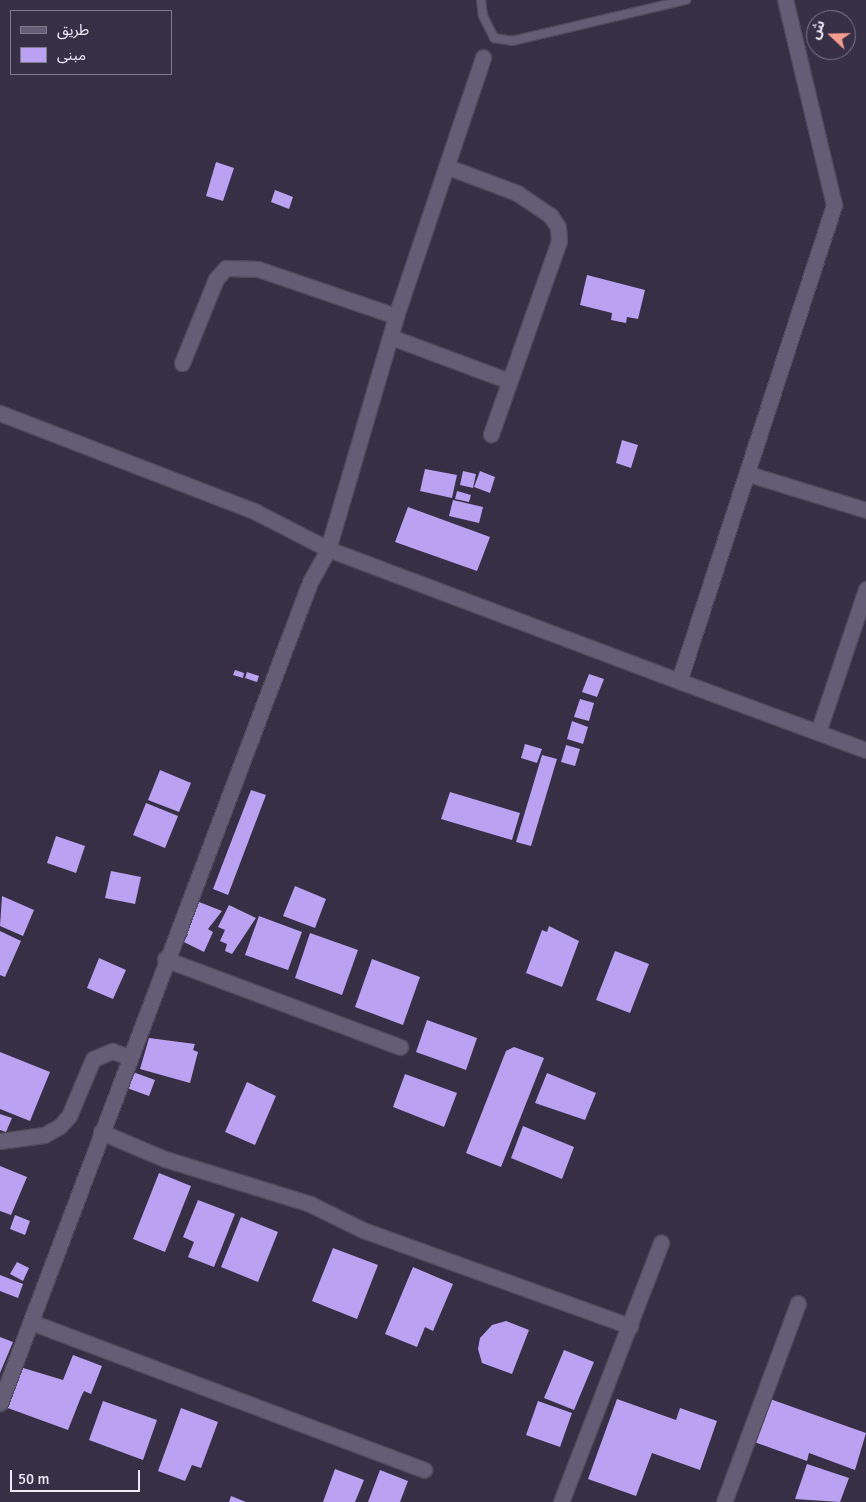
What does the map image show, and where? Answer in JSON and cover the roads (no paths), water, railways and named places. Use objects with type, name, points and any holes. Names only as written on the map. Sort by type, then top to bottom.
[{"type":"street","points":[[679,681],[749,474],[834,204],[785,0]]},
{"type":"street","points":[[0,1403],[165,959],[310,582],[328,550],[396,316],[448,167],[483,57]]},
{"type":"street","points":[[448,167],[517,192],[558,227],[560,241],[491,434]]},
{"type":"street","points":[[182,363],[216,279],[226,268],[258,269],[396,316]]},
{"type":"street","points":[[391,337],[509,381]]},
{"type":"street","points":[[0,412],[256,512],[328,550],[866,750]]},
{"type":"street","points":[[749,474],[866,510]]},
{"type":"street","points":[[818,732],[862,612],[866,589]]},
{"type":"street","points":[[165,959],[400,1047]]},
{"type":"street","points":[[0,1141],[44,1135],[60,1126],[69,1116],[93,1059],[112,1051],[129,1057]]},
{"type":"street","points":[[101,1132],[165,1159],[310,1204],[363,1230],[630,1326]]},
{"type":"street","points":[[560,1502],[661,1244]]},
{"type":"street","points":[[724,1502],[798,1303]]},
{"type":"street","points":[[31,1322],[424,1470]]},
{"type":"lane","points":[[481,0],[483,16],[494,38],[512,41],[686,0]]}]
